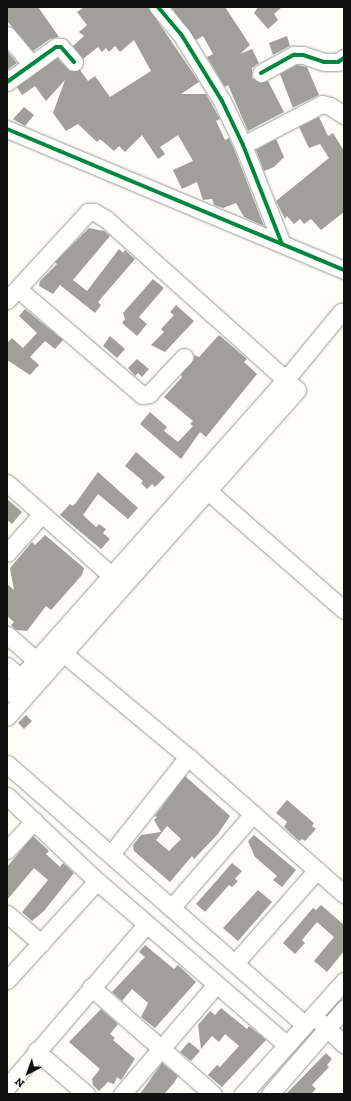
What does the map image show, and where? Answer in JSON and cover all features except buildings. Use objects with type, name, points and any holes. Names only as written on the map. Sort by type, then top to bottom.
[{"type":"street","points":[[158,7],[181,34],[222,101],[243,145],[282,244]]},
{"type":"street","points":[[7,35],[31,64]]},
{"type":"street","points":[[7,82],[51,50],[61,47],[74,62]]},
{"type":"street","points":[[260,73],[294,55],[302,55],[324,62],[338,62],[344,58]]},
{"type":"street","points":[[243,145],[322,104],[330,106],[344,115]]},
{"type":"street","points":[[7,129],[344,270]]},
{"type":"street","points":[[7,717],[296,392],[296,387],[106,219],[94,212],[88,212],[12,295],[142,396],[148,394],[184,357]]},
{"type":"street","points":[[7,693],[286,379],[341,312]]},
{"type":"street","points":[[7,483],[111,575]]},
{"type":"street","points":[[208,492],[344,610]]},
{"type":"street","points":[[7,553],[42,514]]},
{"type":"street","points":[[7,635],[36,660]]},
{"type":"street","points":[[63,653],[188,757],[344,894]]},
{"type":"street","points":[[7,666],[20,678]]},
{"type":"street","points":[[111,854],[188,757]]},
{"type":"street","points":[[7,764],[235,963],[309,1020],[327,1029],[344,1044]]},
{"type":"street","points":[[7,796],[146,925],[215,986],[287,1046]]},
{"type":"street","points":[[171,908],[253,814]]},
{"type":"street","points":[[7,850],[34,821]]},
{"type":"street","points":[[235,963],[317,870]]},
{"type":"street","points":[[7,980],[97,881]]},
{"type":"street","points":[[7,914],[41,943]]},
{"type":"street","points":[[7,1087],[36,1051],[146,925]]},
{"type":"street","points":[[243,1094],[344,981]]},
{"type":"street","points":[[122,1094],[162,1050],[215,986]]},
{"type":"street","points":[[91,987],[213,1094]]},
{"type":"street","points":[[270,1094],[344,1010],[330,997]]},
{"type":"street","points":[[36,1051],[86,1094]]},
{"type":"cycle path","points":[[158,7],[181,34],[222,101],[243,145],[282,244]]},
{"type":"cycle path","points":[[7,82],[56,47],[61,47],[74,62]]},
{"type":"cycle path","points":[[261,73],[294,55],[303,55],[324,62],[338,62],[344,58]]},
{"type":"cycle path","points":[[7,129],[344,270]]}]
